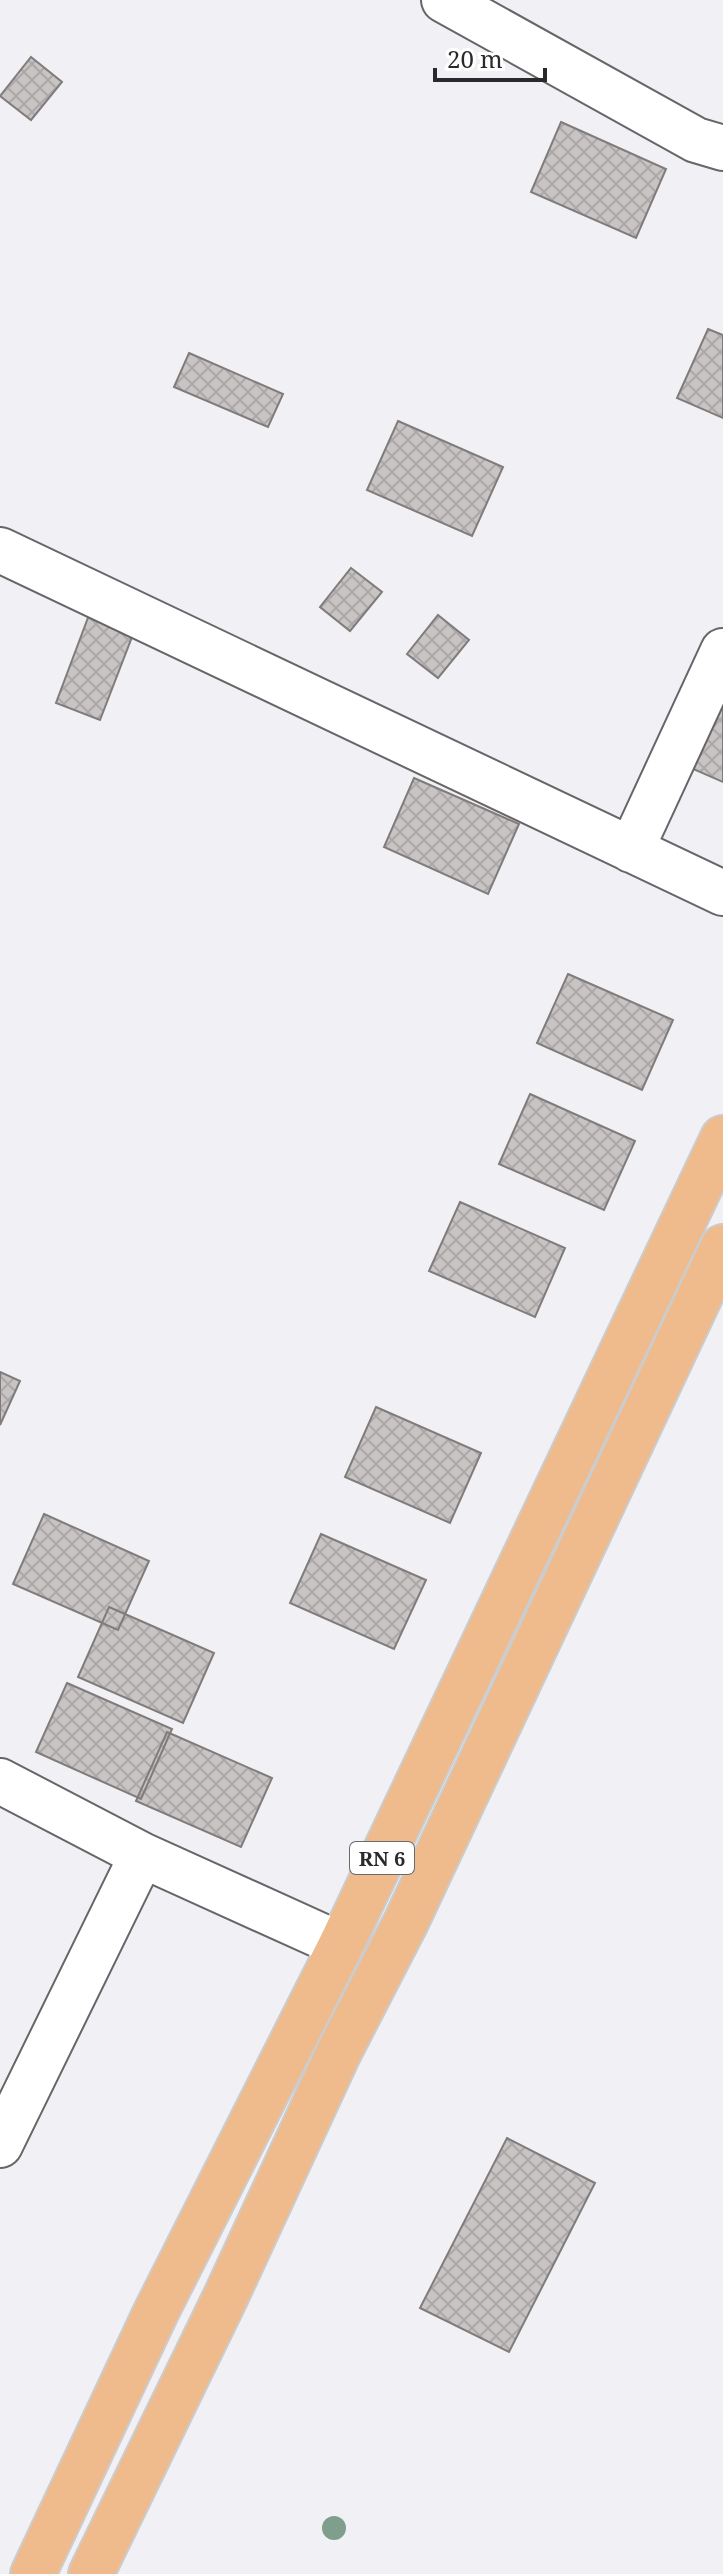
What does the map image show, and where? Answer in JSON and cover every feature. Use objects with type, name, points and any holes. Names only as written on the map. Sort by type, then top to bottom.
[{"type":"main road","name":"RN 6","points":[[33,2574],[156,2312],[341,1945],[723,1138]]},
{"type":"main road","name":"RN 6","points":[[91,2574],[226,2296],[339,2052],[406,1922],[723,1247]]},
{"type":"street","points":[[444,0],[696,140],[723,148]]},
{"type":"street","points":[[0,550],[723,893]]},
{"type":"street","points":[[631,850],[723,651]]},
{"type":"street","points":[[0,1781],[142,1855],[341,1945]]},
{"type":"street","points":[[0,2145],[142,1855]]},
{"type":"building","points":[[31,57],[62,82],[31,120],[0,96]]},
{"type":"building","points":[[561,122],[666,169],[636,238],[531,192]]},
{"type":"building","points":[[708,329],[723,335],[723,418],[677,398]]},
{"type":"building","points":[[189,353],[283,394],[268,427],[174,387]]},
{"type":"building","points":[[398,421],[503,467],[472,536],[367,490]]},
{"type":"building","points":[[351,568],[382,592],[350,631],[320,607]]},
{"type":"building","points":[[92,607],[137,624],[100,720],[56,703]]},
{"type":"building","points":[[438,615],[469,640],[438,678],[407,654]]},
{"type":"building","points":[[723,700],[723,782],[691,768]]},
{"type":"building","points":[[414,778],[519,824],[488,894],[384,847]]},
{"type":"building","points":[[568,974],[673,1020],[642,1090],[537,1043]]},
{"type":"building","points":[[530,1094],[635,1141],[604,1210],[499,1164]]},
{"type":"building","points":[[460,1202],[565,1248],[535,1317],[429,1271]]},
{"type":"building","points":[[0,1372],[20,1381],[0,1425]]},
{"type":"building","points":[[376,1407],[481,1453],[450,1523],[345,1477]]},
{"type":"building","points":[[44,1514],[149,1561],[118,1630],[13,1584]]},
{"type":"building","points":[[321,1534],[426,1580],[394,1649],[290,1603]]},
{"type":"building","points":[[109,1607],[214,1653],[183,1723],[78,1677]]},
{"type":"building","points":[[67,1683],[172,1729],[141,1799],[36,1752]]},
{"type":"building","points":[[167,1732],[272,1778],[241,1847],[136,1801]]},
{"type":"building","points":[[507,2138],[595,2183],[509,2352],[420,2308]]}]
